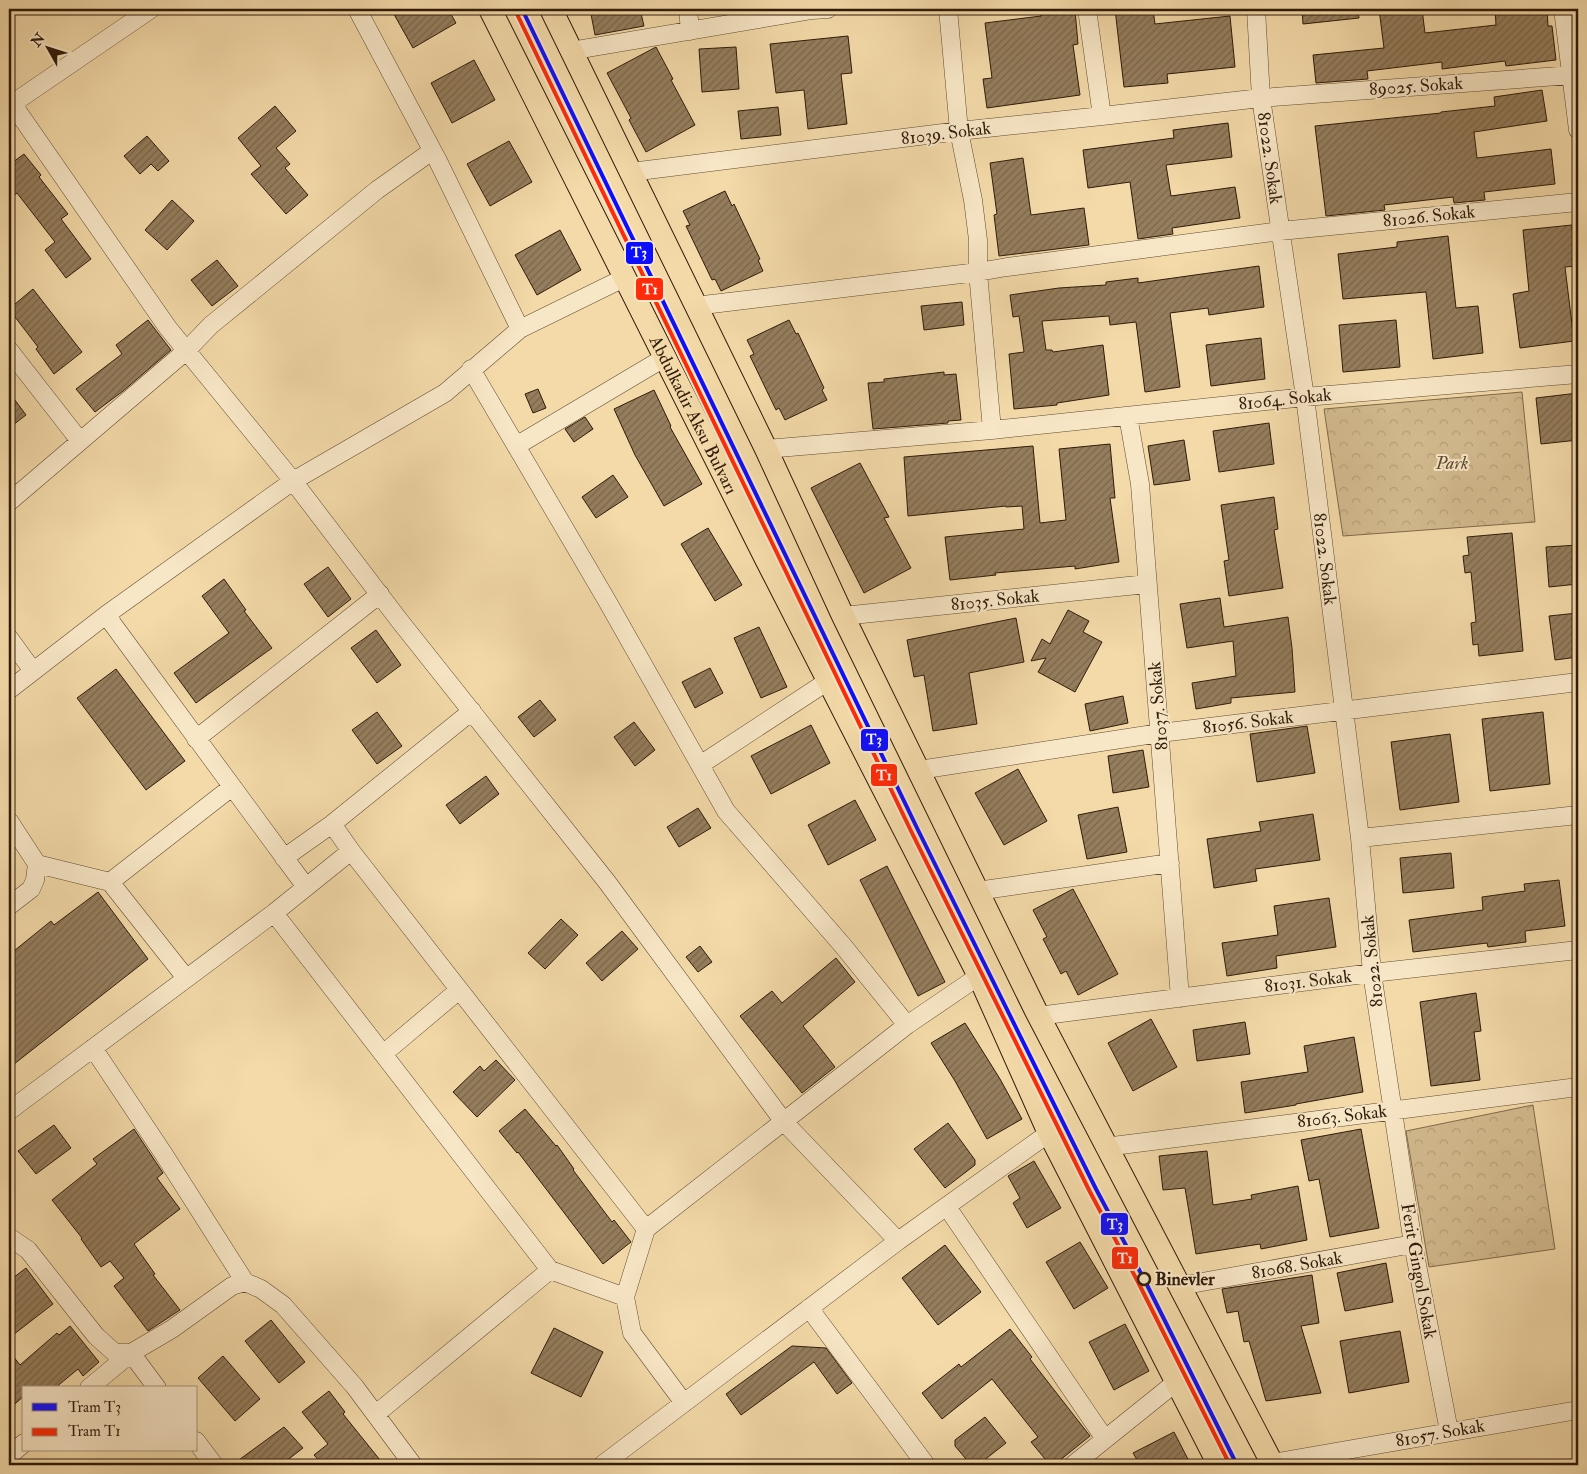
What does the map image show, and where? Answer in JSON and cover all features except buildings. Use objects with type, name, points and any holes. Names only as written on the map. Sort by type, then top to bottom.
[{"type":"main road","name":"Abdulkadir Aksu Bulvarı","points":[[490,9],[664,358],[979,976],[1049,1134],[1175,1383],[1219,1465]]},
{"type":"main road","points":[[551,9],[766,449],[843,616],[1038,1016],[1272,1464]]},
{"type":"street","points":[[150,9],[10,103],[186,351],[293,481],[607,882],[784,1122],[898,1241]]},
{"type":"street","points":[[356,9],[432,151],[520,329]]},
{"type":"street","points":[[688,9],[690,31]]},
{"type":"street","points":[[570,51],[817,9]]},
{"type":"street","points":[[948,9],[959,130],[974,200],[978,240],[978,272],[992,430]]},
{"type":"street","points":[[1088,9],[1102,116]]},
{"type":"street","name":"81022. Sokak","points":[[1256,9],[1261,98],[1304,397],[1360,838],[1372,973],[1392,1110]]},
{"type":"street","points":[[1563,9],[1578,130]]},
{"type":"street","name":"89025. Sokak","points":[[1261,98],[1572,75]]},
{"type":"street","name":"81039. Sokak","points":[[631,172],[959,130],[1261,98]]},
{"type":"street","points":[[9,500],[186,351],[211,324],[377,190],[432,151]]},
{"type":"street","name":"81026. Sokak","points":[[1280,231],[1578,202]]},
{"type":"street","points":[[695,306],[978,272],[1007,266],[1280,231]]},
{"type":"street","points":[[9,690],[106,615],[293,481],[445,393],[520,329],[624,278]]},
{"type":"street","points":[[9,350],[80,440]]},
{"type":"street","points":[[516,446],[664,358]]},
{"type":"street","points":[[471,369],[601,590],[726,811],[844,947],[907,1025]]},
{"type":"street","name":"81064. Sokak","points":[[766,449],[992,430],[1304,397],[1578,374]]},
{"type":"street","name":"81037. Sokak","points":[[1128,416],[1140,484],[1180,998]]},
{"type":"street","name":"81035. Sokak","points":[[843,616],[1147,584]]},
{"type":"street","points":[[196,739],[380,594]]},
{"type":"street","points":[[106,615],[306,887]]},
{"type":"street","points":[[9,638],[34,671]]},
{"type":"street","points":[[700,765],[828,681]]},
{"type":"street","name":"81056. Sokak","points":[[919,770],[1160,733],[1578,682]]},
{"type":"street","points":[[284,858],[332,824],[472,711]]},
{"type":"street","points":[[110,882],[232,787]]},
{"type":"street","points":[[1360,838],[1578,815]]},
{"type":"street","points":[[9,822],[37,864],[35,880],[31,889],[9,906]]},
{"type":"street","points":[[332,824],[351,851],[646,1229]]},
{"type":"street","points":[[9,1111],[274,913],[351,851]]},
{"type":"street","points":[[977,891],[1170,863]]},
{"type":"street","points":[[37,864],[110,882],[186,978]]},
{"type":"street","points":[[274,913],[550,1270],[625,1297]]},
{"type":"street","name":"81031. Sokak","points":[[1038,1016],[1372,973],[1578,950]]},
{"type":"street","points":[[684,1403],[632,1333],[625,1297],[646,1229],[907,1025],[979,976]]},
{"type":"street","points":[[383,1054],[459,990]]},
{"type":"street","points":[[93,1048],[163,1153],[245,1282],[261,1289],[283,1305],[356,1387],[413,1465]]},
{"type":"street","name":"81063. Sokak","points":[[1105,1147],[1578,1087]]},
{"type":"street","name":"Ferit Gingol Sokak","points":[[1392,1110],[1414,1244],[1449,1431]]},
{"type":"street","points":[[602,1465],[898,1241],[1049,1134]]},
{"type":"street","points":[[947,1207],[1105,1439]]},
{"type":"street","points":[[9,1237],[28,1250],[105,1345],[115,1353],[131,1353]]},
{"type":"street","name":"81068. Sokak","points":[[1180,1286],[1414,1244]]},
{"type":"street","points":[[376,1414],[550,1270]]},
{"type":"street","points":[[92,1386],[131,1353],[172,1329],[215,1296],[232,1286],[245,1282]]},
{"type":"street","points":[[809,1308],[926,1465]]},
{"type":"street","points":[[131,1353],[156,1386]]},
{"type":"street","points":[[1074,1465],[1175,1383]]},
{"type":"street","name":"81057. Sokak","points":[[1272,1464],[1449,1431],[1578,1410]]},
{"type":"street","points":[[198,1444],[214,1465]]},
{"type":"street","points":[[9,1456],[22,1445]]},
{"type":"green space","name":"Park","points":[[1522,392],[1535,522],[1343,536],[1324,409]]},
{"type":"green space","points":[[1533,1105],[1555,1249],[1429,1267],[1406,1131]]},
{"type":"tram line","name":"T3","points":[[522,9],[918,830],[1096,1189],[1144,1279],[1237,1465]]},
{"type":"tram line","name":"T1","points":[[516,12],[912,833],[1090,1192],[1138,1282],[1230,1465]]},
{"type":"place","name":"Binevler","points":[[1144,1279]]}]
